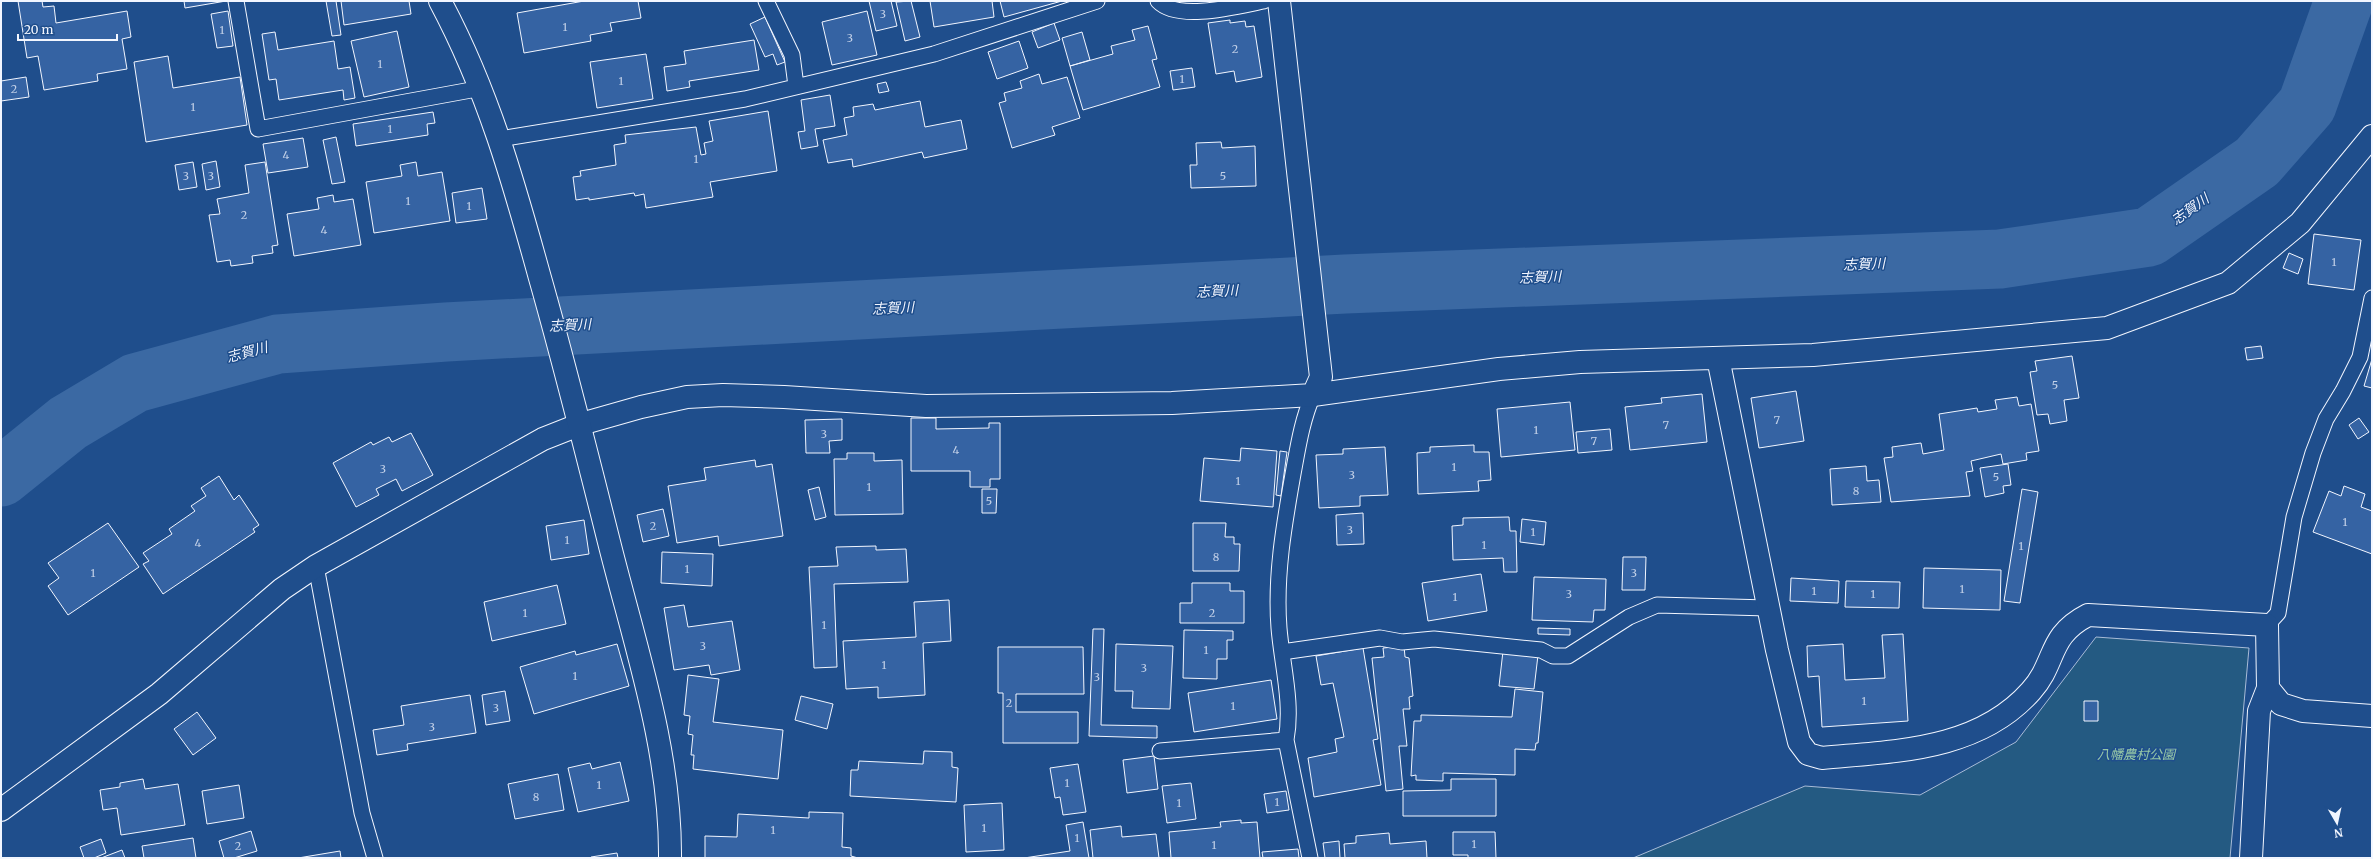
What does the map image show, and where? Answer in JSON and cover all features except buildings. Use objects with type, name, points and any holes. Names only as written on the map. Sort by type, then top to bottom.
[{"type":"street","points":[[440,1],[464,47],[482,88],[500,139],[520,203],[581,424],[656,725],[669,817],[670,858]]},
{"type":"street","points":[[1279,1],[1300,199],[1317,386]]},
{"type":"street","points":[[1,810],[159,694],[282,588],[316,566],[543,439],[581,424],[640,407],[687,397],[723,395],[853,400],[926,406],[1122,404],[1580,362],[1813,356],[2107,328],[2228,283],[2300,223],[2372,136]]},
{"type":"street","points":[[1718,358],[1768,608],[1799,742],[1808,754],[1822,758],[1916,749],[1952,740],[1986,727],[2011,710],[2032,691],[2059,638],[2075,622],[2088,615],[2267,625],[2268,688],[2259,711],[2250,858]]},
{"type":"street","points":[[2268,688],[2281,704],[2303,711],[2372,716]]},
{"type":"lane","points":[[236,1],[258,129],[482,88]]},
{"type":"lane","points":[[766,1],[792,55],[796,86]]},
{"type":"lane","points":[[500,139],[745,99],[934,54],[1097,1]]},
{"type":"lane","points":[[1158,1],[1176,11],[1198,11],[1264,1]]},
{"type":"lane","points":[[2267,625],[2278,613],[2294,518],[2313,453],[2326,419],[2343,391],[2360,357],[2372,298]]},
{"type":"lane","points":[[1310,858],[1286,740],[1290,720],[1277,592],[1280,562],[1302,425],[1317,386]]},
{"type":"lane","points":[[316,566],[362,813],[375,858]]},
{"type":"lane","points":[[1282,652],[1380,638],[1402,642],[1434,639],[1541,650],[1553,656],[1568,656],[1629,617],[1657,605],[1768,608]]},
{"type":"lane","points":[[1160,752],[1286,740]]},
{"type":"green space","name":"八幡農村公園","points":[[2096,637],[2249,648],[2230,858],[1633,858],[1805,786],[1920,795],[2016,742]]},
{"type":"waterway","name":"志賀川","points":[[1,477],[68,423],[135,383],[278,344],[446,332],[1345,284],[2000,259],[2149,237],[2257,162],[2307,105],[2344,1]]}]
